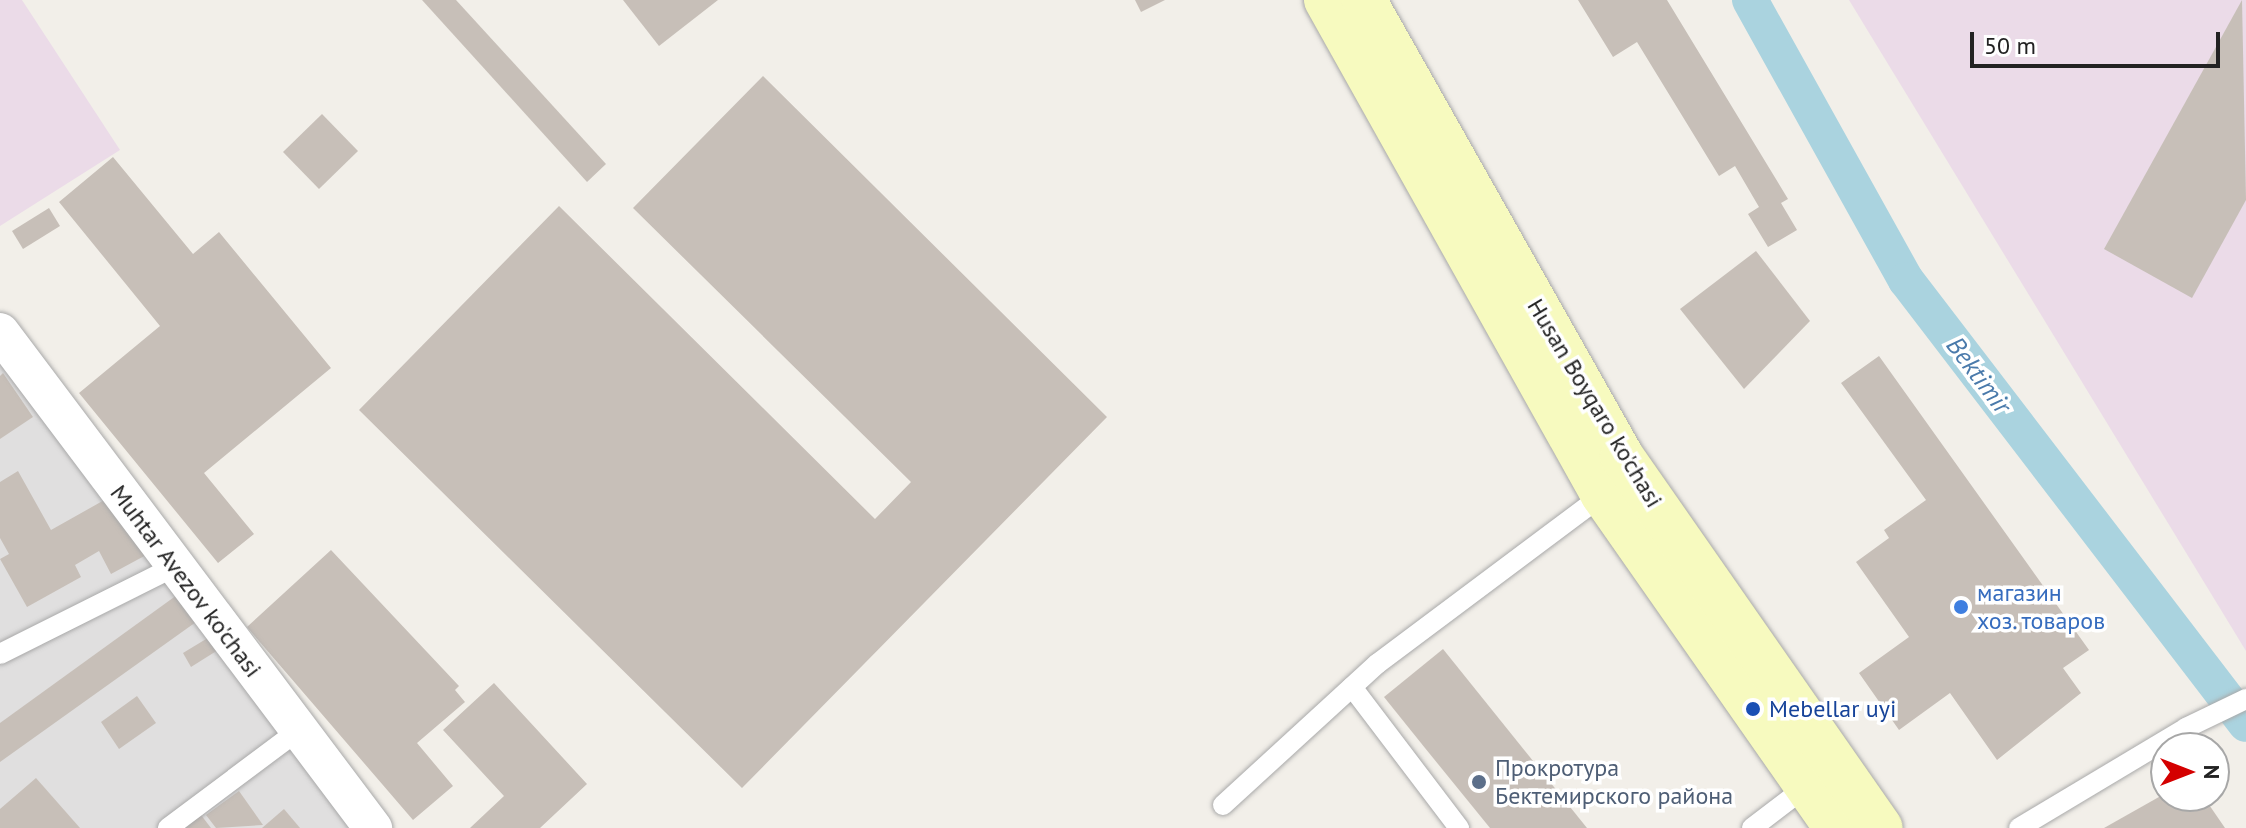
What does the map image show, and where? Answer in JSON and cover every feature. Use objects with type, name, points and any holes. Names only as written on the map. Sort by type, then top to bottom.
[{"type":"main road","name":"Husan Boyqaro ko'chasi","points":[[1326,0],[1603,495],[1836,828]]},
{"type":"main road","name":"Husan Boyqaro ko'chasi","points":[[1364,0],[1622,457],[1881,828]]},
{"type":"street","name":"Muhtar Avezov ko'chasi","points":[[0,332],[373,828]]},
{"type":"lane","points":[[1223,805],[1352,687],[1603,495]]},
{"type":"lane","points":[[0,654],[174,567]]},
{"type":"lane","points":[[1352,687],[1459,828]]},
{"type":"lane","points":[[2019,828],[2186,728],[2246,699]]},
{"type":"lane","points":[[168,828],[299,730]]},
{"type":"lane","points":[[1752,828],[1807,786]]},
{"type":"shaded area","points":[[0,0],[22,0],[120,150],[0,226]]},
{"type":"shaded area","points":[[1849,0],[2246,0],[2246,651]]},
{"type":"shaded area","points":[[0,318],[375,828],[0,828]]},
{"type":"building","points":[[422,0],[456,0],[606,164],[587,182]]},
{"type":"building","points":[[623,0],[718,0],[659,46]]},
{"type":"building","points":[[1135,0],[1165,0],[1141,12]]},
{"type":"building","points":[[1578,0],[1667,0],[1788,199],[1781,203],[1797,230],[1768,247],[1748,214],[1759,207],[1735,166],[1719,176],[1637,42],[1613,57]]},
{"type":"building","points":[[2242,0],[2246,200],[2192,298],[2104,249]]},
{"type":"building","points":[[763,76],[1107,417],[742,788],[359,410],[559,206],[875,519],[911,482],[633,208]]},
{"type":"building","points":[[322,114],[358,151],[319,189],[283,152]]},
{"type":"building","points":[[113,157],[193,254],[219,232],[331,368],[204,473],[254,534],[218,563],[79,393],[160,326],[59,202]]},
{"type":"building","points":[[49,208],[60,226],[23,249],[12,231]]},
{"type":"building","points":[[1756,251],[1810,321],[1744,389],[1680,309]]},
{"type":"building","points":[[1879,356],[2089,650],[2063,668],[2081,693],[1997,760],[1950,693],[1899,730],[1859,673],[1909,637],[1856,562],[1889,538],[1884,530],[1926,500],[1841,383]]},
{"type":"building","points":[[3,373],[33,417],[0,439],[0,376]]},
{"type":"building","points":[[18,471],[51,530],[115,494],[148,554],[111,574],[99,551],[75,565],[81,577],[27,607],[0,559],[9,554],[0,538],[0,482]]},
{"type":"building","points":[[331,550],[459,686],[455,690],[465,702],[417,743],[453,786],[413,820],[247,627]]},
{"type":"building","points":[[177,595],[196,622],[0,762],[0,723]]},
{"type":"building","points":[[211,636],[218,650],[191,667],[183,653]]},
{"type":"building","points":[[1443,649],[1587,828],[1490,828],[1425,748],[1384,697]]},
{"type":"building","points":[[494,683],[587,784],[540,828],[470,828],[504,796],[443,730]]},
{"type":"building","points":[[137,696],[156,723],[119,749],[101,722]]},
{"type":"building","points":[[36,778],[80,828],[0,828],[0,809]]},
{"type":"building","points":[[239,791],[263,825],[216,828],[206,815]]},
{"type":"building","points":[[2150,802],[2150,812],[2214,812],[2225,828],[2104,828]]},
{"type":"building","points":[[284,809],[300,828],[262,828]]},
{"type":"building","points":[[201,815],[211,828],[185,828]]},
{"type":"waterway","name":"Bektimir","points":[[1750,0],[1906,280],[2246,724]]},
{"type":"place","name":"магазин хоз. товаров","points":[[1961,607]]},
{"type":"place","name":"Mebellar uyi","points":[[1753,709]]},
{"type":"place","name":"Прокротура Бектемирского района","points":[[1479,782]]}]
